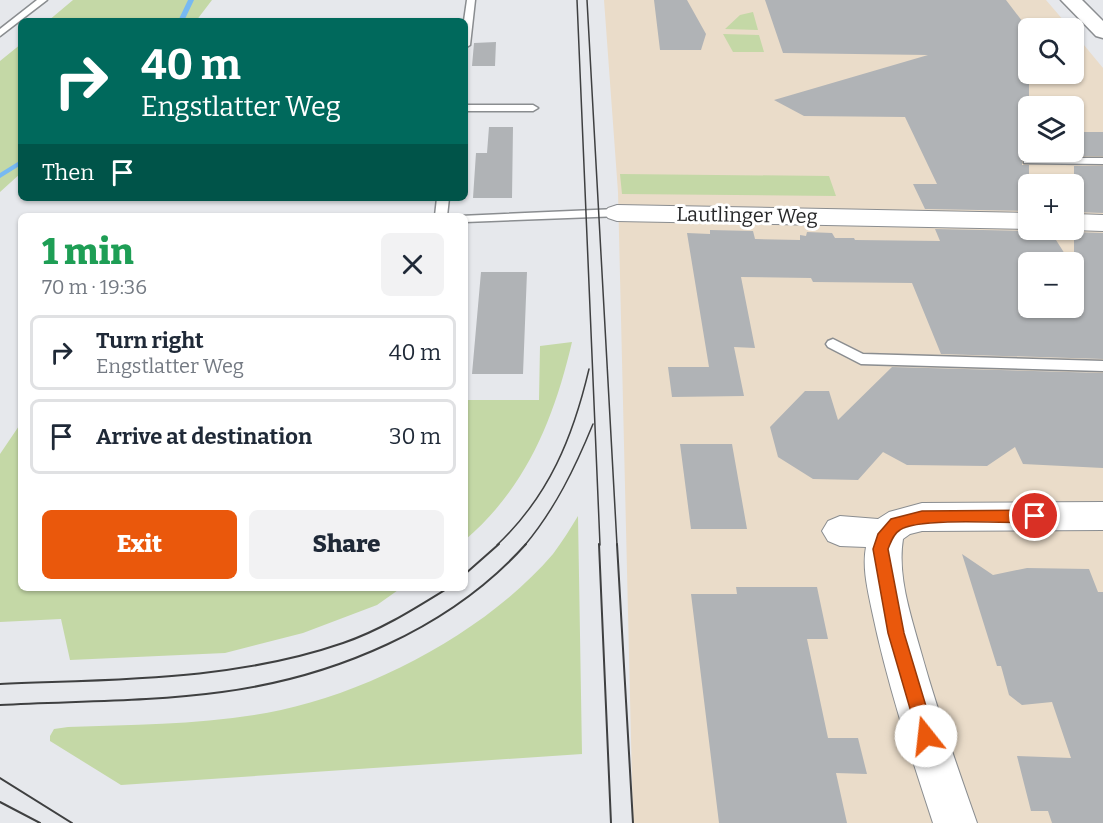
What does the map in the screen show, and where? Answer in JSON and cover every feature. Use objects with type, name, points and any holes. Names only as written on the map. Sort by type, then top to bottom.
[{"type":"main road","points":[[1071,0],[1103,32]]},
{"type":"street","name":"Lautlinger Weg","points":[[617,213],[1018,221]]},
{"type":"street","points":[[1084,222],[1103,223]]},
{"type":"street","points":[[955,823],[932,757],[896,633],[881,549],[886,534],[896,524],[922,517],[1103,516]]},
{"type":"street","points":[[840,531],[886,534]]},
{"type":"lane","points":[[20,18],[43,0]]},
{"type":"lane","points":[[468,22],[471,0]]},
{"type":"lane","points":[[0,33],[18,19]]},
{"type":"lane","points":[[468,108],[533,108]]},
{"type":"lane","points":[[1084,161],[1103,161]]},
{"type":"lane","name":"Lautlinger Weg","points":[[468,218],[617,213]]},
{"type":"lane","points":[[833,344],[861,359],[1103,366]]},
{"type":"shaded area","points":[[604,0],[1046,0],[1061,18],[1018,18],[1018,84],[1084,84],[1084,45],[1103,68],[1103,823],[633,823],[618,192]]},
{"type":"green space","points":[[73,0],[212,0],[198,18],[52,18]]},
{"type":"green space","points":[[753,12],[758,30],[725,29],[740,15]]},
{"type":"green space","points":[[723,34],[759,35],[764,52],[733,52]]},
{"type":"green space","points":[[18,46],[18,176],[0,192],[0,61]]},
{"type":"green space","points":[[620,174],[829,176],[836,196],[622,194]]},
{"type":"green space","points":[[572,342],[546,425],[521,475],[505,498],[468,537],[468,400],[539,400],[540,346]]},
{"type":"green space","points":[[18,427],[18,591],[397,591],[377,605],[303,633],[225,653],[70,660],[61,619],[0,622],[0,454]]},
{"type":"green space","points":[[578,516],[582,754],[121,785],[50,741],[54,729],[228,719],[281,710],[355,687],[429,652],[464,631],[497,607],[553,554]]},
{"type":"building","points":[[654,0],[687,0],[706,34],[701,50],[660,50]]},
{"type":"building","points":[[765,0],[1006,0],[1020,18],[1018,84],[1029,84],[1029,96],[1018,96],[1018,162],[1022,162],[1022,165],[1029,165],[1029,174],[1018,174],[1018,211],[925,209],[913,184],[937,184],[905,117],[804,116],[774,100],[928,55],[783,53]]},
{"type":"building","points":[[496,42],[495,66],[472,66],[474,43]]},
{"type":"building","points":[[489,127],[513,127],[512,198],[473,198],[476,153],[487,153]]},
{"type":"building","points":[[1084,132],[1103,132],[1103,156],[1084,156]]},
{"type":"building","points":[[1074,166],[1103,166],[1103,213],[1084,212],[1084,174],[1074,174]]},
{"type":"building","points":[[935,229],[1018,231],[1018,240],[1056,240],[1064,252],[1018,252],[1018,318],[1084,318],[1084,252],[1074,252],[1074,240],[1084,240],[1084,232],[1103,233],[1103,359],[941,354],[912,283],[813,282],[811,278],[741,277],[755,348],[734,347],[744,396],[672,397],[668,367],[709,367],[687,233],[710,234],[710,230],[753,231],[755,239],[800,240],[800,235],[806,236],[807,232],[832,233],[835,238],[854,238],[855,240],[940,241]]},
{"type":"building","points":[[481,272],[527,272],[523,374],[472,374]]},
{"type":"building","points":[[892,367],[1103,373],[1103,468],[1023,464],[1015,447],[987,466],[907,465],[883,452],[858,480],[813,479],[778,457],[770,427],[805,391],[829,391],[838,420]]},
{"type":"building","points":[[680,444],[732,444],[747,529],[691,529]]},
{"type":"building","points":[[962,554],[993,575],[1027,568],[1089,569],[1098,592],[1103,592],[1103,823],[1052,823],[1048,811],[1031,811],[1017,756],[1071,758],[1052,702],[1022,705],[1009,695],[1001,666],[997,666]]},
{"type":"building","points":[[736,587],[817,587],[828,639],[807,639],[828,738],[858,738],[867,774],[836,773],[847,823],[719,823],[691,594],[737,594]]},
{"type":"waterway","points":[[182,18],[191,0]]},
{"type":"waterway","points":[[0,176],[18,164]]},
{"type":"tram line","points":[[577,0],[600,545]]},
{"type":"tram line","points":[[587,0],[617,545]]},
{"type":"tram line","points":[[497,545],[515,526],[545,486],[567,442],[589,369]]},
{"type":"tram line","points":[[525,545],[546,517],[564,487],[593,424]]},
{"type":"tram line","points":[[468,571],[499,544]]},
{"type":"tram line","points":[[599,544],[611,823]]},
{"type":"tram line","points":[[617,544],[633,823]]},
{"type":"tram line","points":[[0,705],[195,695],[264,685],[306,674],[347,661],[388,644],[426,624],[462,601],[496,574],[525,545]]},
{"type":"tram line","points":[[0,684],[173,676],[259,665],[357,638],[443,591]]},
{"type":"tram line","points":[[0,778],[72,823]]},
{"type":"tram line","points":[[0,802],[40,823]]},
{"type":"route","points":[[926,736],[896,633],[882,563],[881,549],[886,534],[896,524],[922,517],[1035,516]]}]
